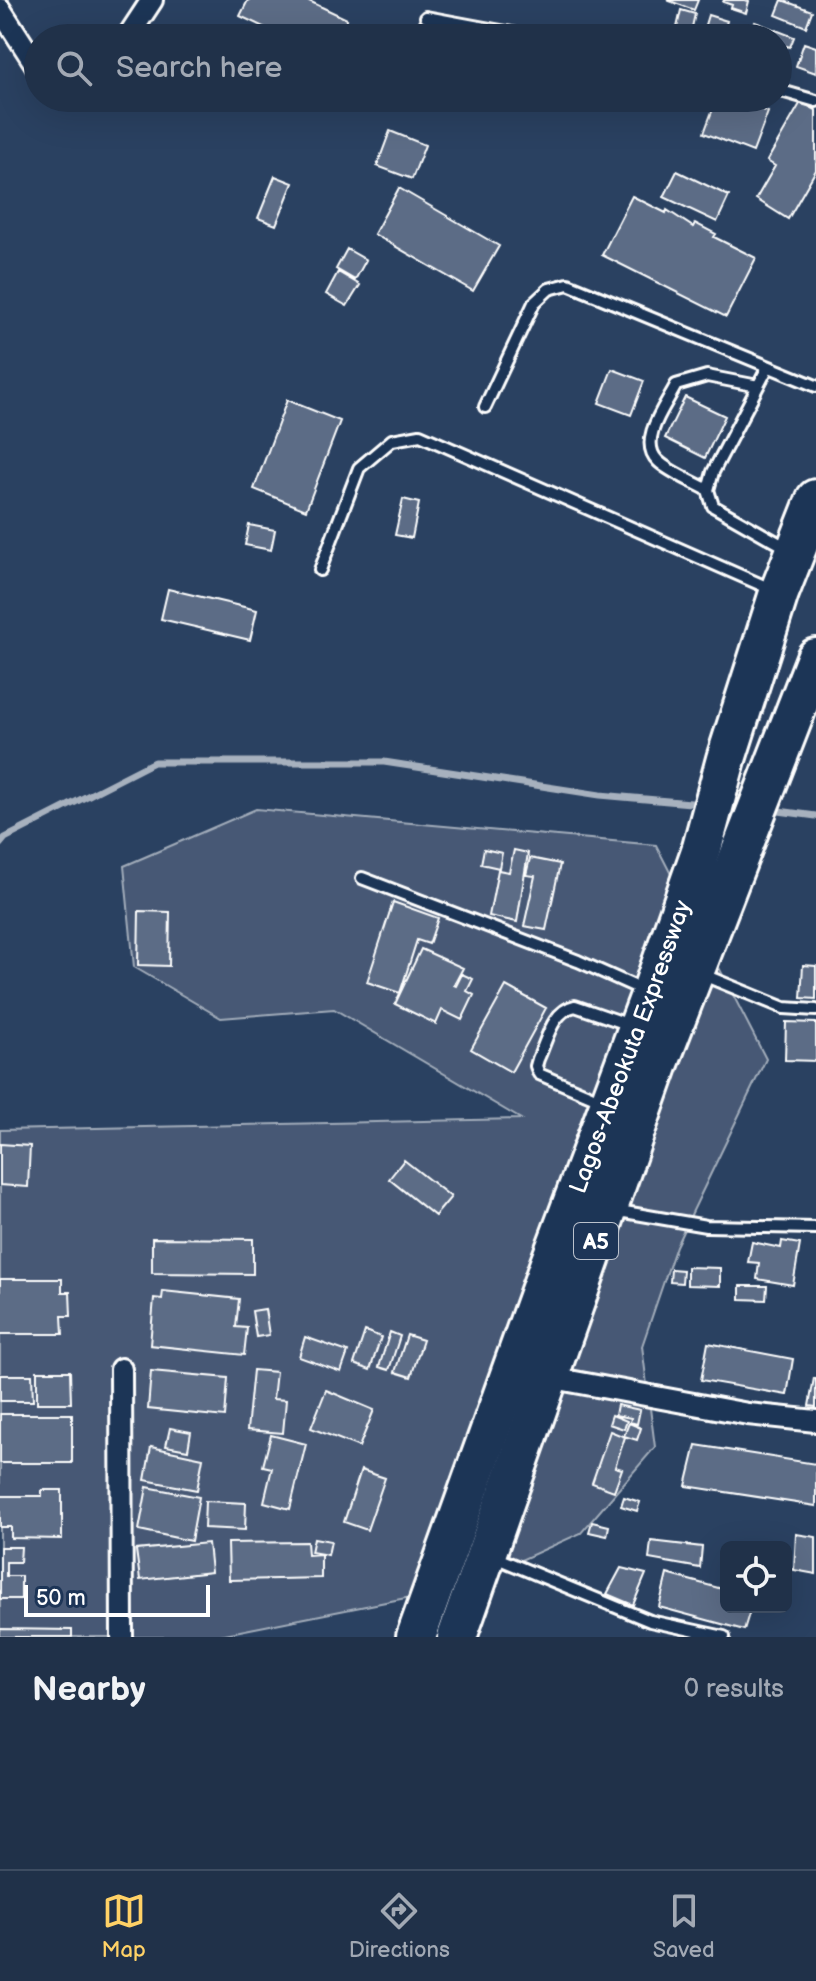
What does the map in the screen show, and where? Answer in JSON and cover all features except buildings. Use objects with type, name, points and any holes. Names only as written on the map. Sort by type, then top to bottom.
[{"type":"highway","name":"Lagos-Abeokuta Expressway","points":[[416,1637],[702,848],[726,759],[779,593],[816,499]]},
{"type":"highway","name":"Lagos-Abeokuta Expressway","points":[[457,1637],[659,1063],[816,658]]},
{"type":"street","points":[[136,24],[152,0]]},
{"type":"street","points":[[0,9],[24,46]]},
{"type":"street","points":[[121,1369],[122,1637]]},
{"type":"street","points":[[548,1377],[748,1414],[816,1421]]},
{"type":"lane","points":[[426,17],[464,24]]},
{"type":"lane","points":[[792,94],[816,101]]},
{"type":"lane","points":[[485,407],[534,303],[549,289],[568,284],[816,386]]},
{"type":"lane","points":[[768,367],[713,472],[708,490],[713,506],[795,553]]},
{"type":"lane","points":[[708,490],[657,461],[651,449],[651,436],[676,385],[707,376],[758,386]]},
{"type":"lane","points":[[320,570],[359,468],[392,440],[420,435],[779,593]]},
{"type":"lane","points":[[362,878],[578,961],[645,1010]]},
{"type":"lane","points":[[695,972],[784,1008],[816,1010]]},
{"type":"lane","points":[[609,1104],[539,1074],[536,1066],[538,1059],[558,1015],[565,1008],[645,1010]]},
{"type":"lane","points":[[607,1209],[706,1226],[816,1228]]},
{"type":"lane","points":[[486,1554],[650,1621],[724,1637]]},
{"type":"shaded area","points":[[256,809],[656,845],[766,1059],[676,1246],[642,1346],[655,1447],[581,1533],[461,1587],[210,1637],[0,1637],[0,1130],[521,1119],[334,1009],[221,1018],[134,967],[124,866]]},
{"type":"waterway","points":[[0,844],[5,838],[154,762],[384,762],[600,795],[702,804]]},
{"type":"waterway","points":[[771,810],[816,816]]}]
